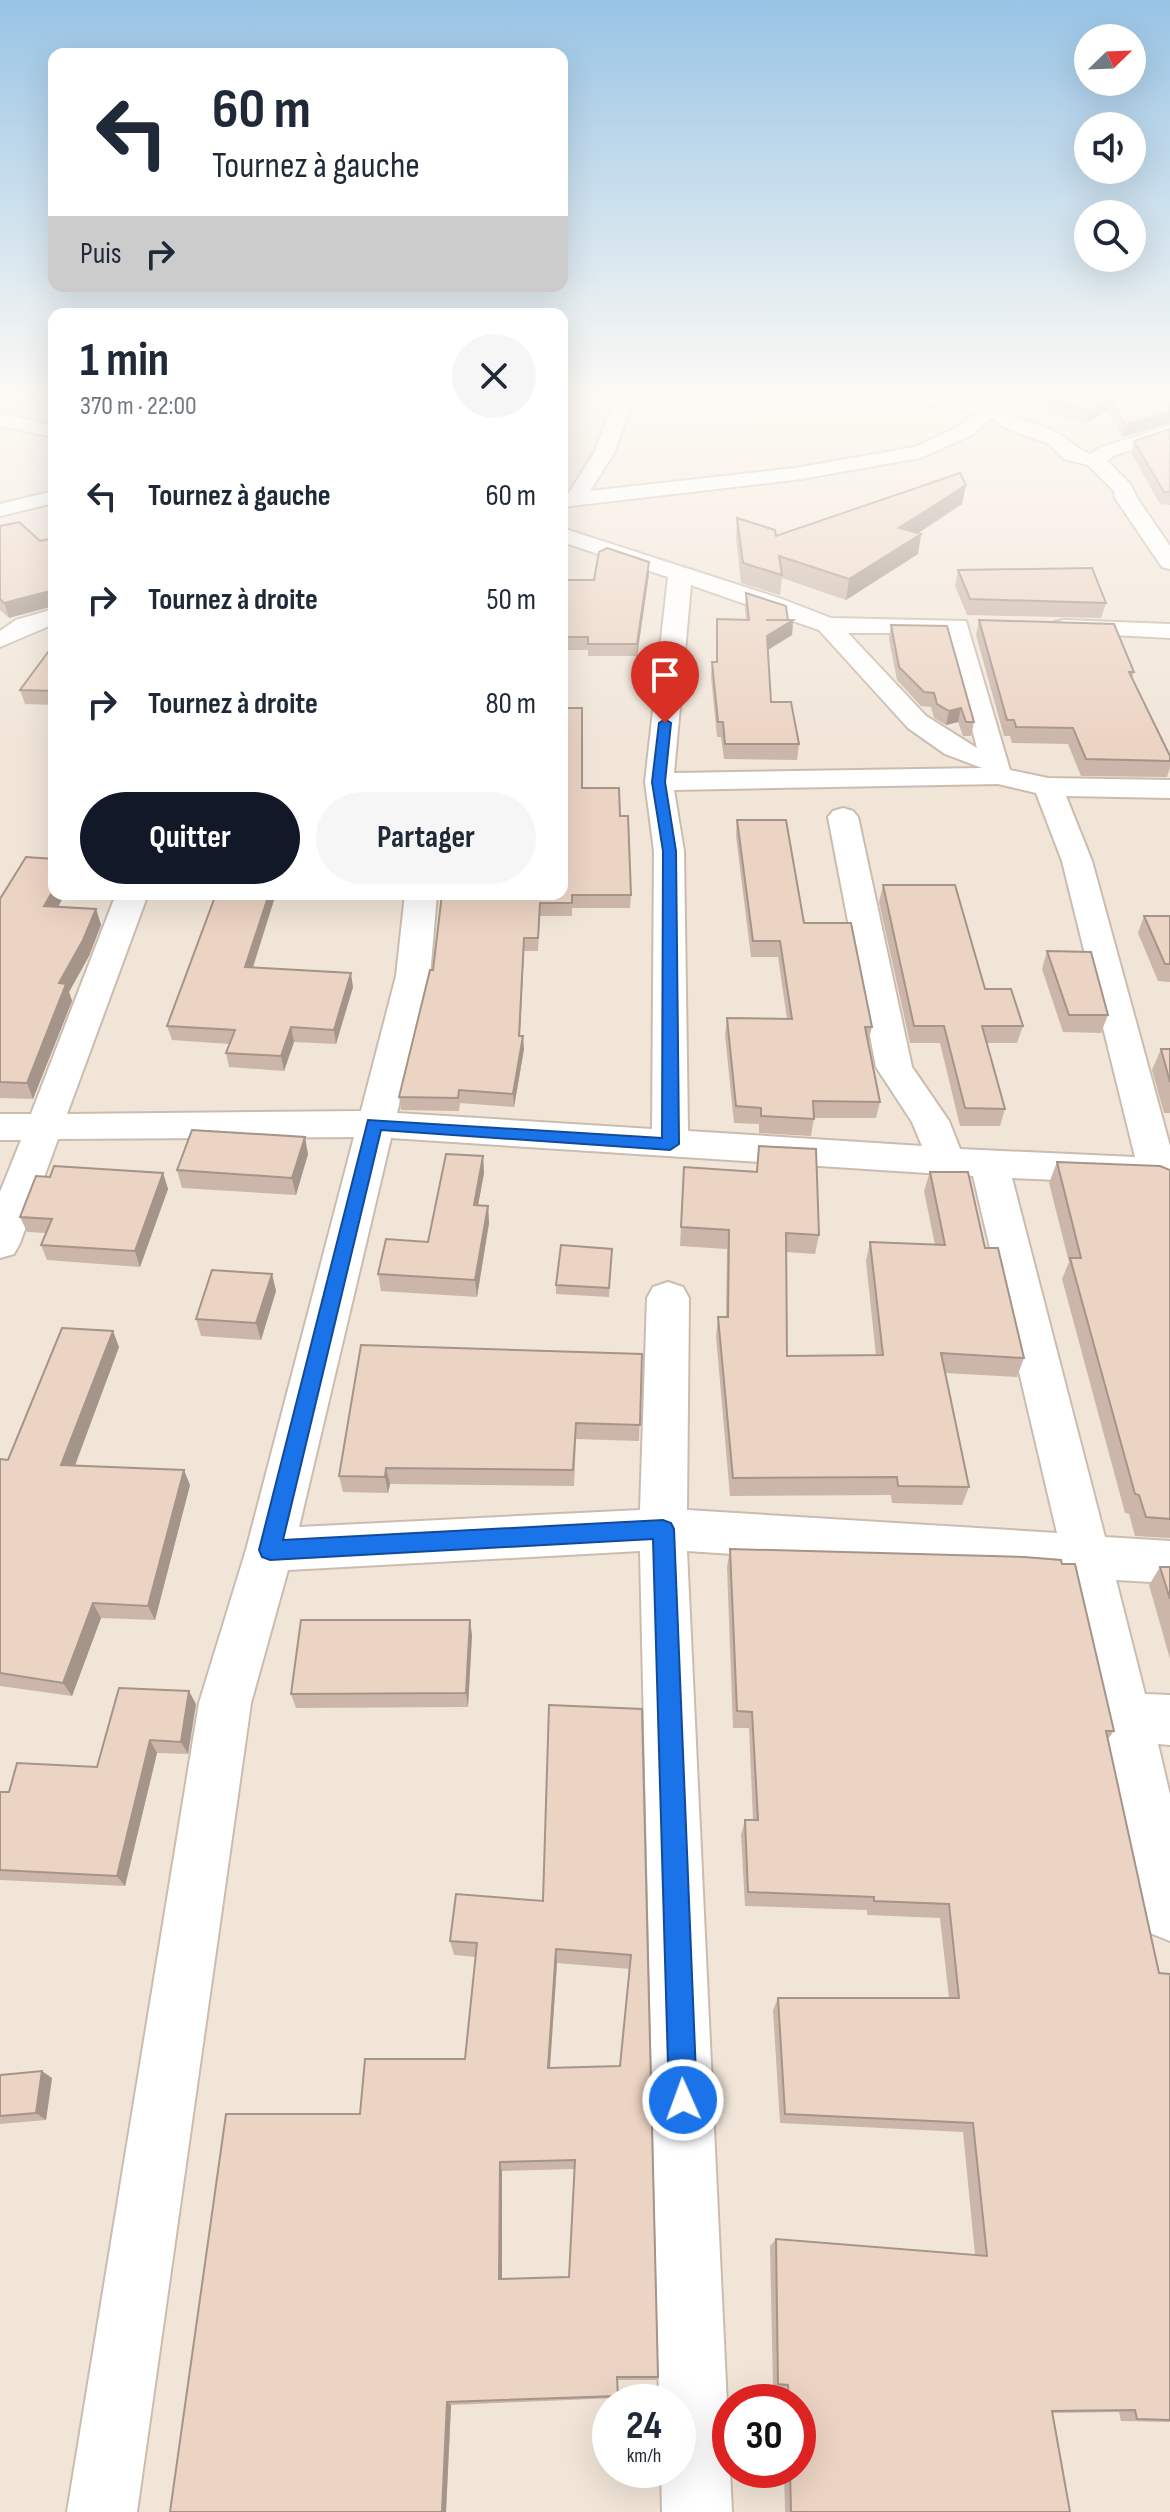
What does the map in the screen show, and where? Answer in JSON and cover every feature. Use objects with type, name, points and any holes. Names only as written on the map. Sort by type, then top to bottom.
[{"type":"street","points":[[1134,509],[1170,562]]},
{"type":"street","points":[[568,537],[774,604],[828,625],[969,625],[995,768]]},
{"type":"street","points":[[670,1144],[669,851],[659,782],[680,575]]},
{"type":"street","points":[[0,640],[17,633],[25,625],[48,618]]},
{"type":"street","points":[[828,625],[917,722],[955,748],[995,768],[1048,787],[1170,789]]},
{"type":"street","points":[[1035,626],[1170,631]]},
{"type":"street","points":[[659,782],[995,768]]},
{"type":"street","points":[[0,1127],[374,1124],[1164,1174],[1077,861],[1048,787]]},
{"type":"street","points":[[843,817],[894,1067],[907,1089],[927,1111],[940,1137],[944,1160]]},
{"type":"street","points":[[0,1243],[47,1127],[130,900]]},
{"type":"street","points":[[102,2512],[225,1703],[270,1550],[413,976],[420,900]]},
{"type":"street","points":[[989,1164],[1085,1559],[1148,1719],[1170,1913]]},
{"type":"street","points":[[668,1298],[663,1529],[697,2512]]},
{"type":"street","points":[[270,1550],[663,1529],[1085,1559],[1170,1562]]},
{"type":"shaded area","points":[[0,509],[48,509],[48,900],[568,900],[568,509],[1170,509],[1170,2512],[0,2512]]},
{"type":"building","points":[[854,509],[928,509],[899,528],[921,534],[849,579],[779,556],[782,575],[743,563],[737,518],[775,530],[776,536]]},
{"type":"building","points":[[19,522],[40,541],[48,539],[48,592],[4,603],[0,599],[0,526]]},
{"type":"building","points":[[607,548],[649,562],[637,644],[588,644],[588,637],[568,637],[568,580],[594,580],[599,552]]},
{"type":"building","points":[[1092,568],[1106,603],[970,599],[958,570]]},
{"type":"building","points":[[746,593],[786,606],[788,620],[793,620],[767,636],[771,702],[791,702],[799,744],[725,744],[723,722],[718,722],[712,662],[717,662],[717,619],[749,620]]},
{"type":"building","points":[[979,620],[1114,624],[1134,672],[1129,672],[1170,761],[1086,759],[1073,728],[1016,727],[1014,720],[1007,720]]},
{"type":"building","points":[[891,625],[947,626],[974,722],[966,722],[961,708],[949,711],[937,704],[934,693],[924,692],[899,667]]},
{"type":"building","points":[[48,652],[48,691],[20,690]]},
{"type":"building","points":[[568,708],[582,708],[582,788],[619,788],[620,816],[628,816],[631,895],[572,895],[572,903],[540,903],[538,938],[524,938],[519,1036],[523,1036],[513,1094],[459,1090],[458,1098],[399,1097],[430,970],[433,970],[441,900],[568,900]]},
{"type":"building","points":[[737,820],[786,820],[804,923],[851,923],[872,1027],[865,1027],[880,1102],[813,1101],[814,1119],[761,1116],[761,1108],[736,1106],[727,1018],[792,1019],[780,941],[753,941]]},
{"type":"building","points":[[26,857],[48,859],[48,899],[44,906],[96,909],[59,983],[66,984],[27,1083],[0,1082],[0,899]]},
{"type":"building","points":[[883,885],[955,885],[985,989],[1011,989],[1023,1026],[982,1026],[1005,1109],[965,1108],[944,1026],[914,1026]]},
{"type":"building","points":[[214,900],[267,900],[245,967],[351,973],[334,1030],[291,1027],[281,1056],[226,1053],[235,1030],[167,1026]]},
{"type":"building","points":[[1144,916],[1170,916],[1170,964],[1165,964]]},
{"type":"building","points":[[1047,951],[1091,952],[1108,1015],[1069,1015]]},
{"type":"building","points":[[1161,1049],[1170,1049],[1170,1082]]},
{"type":"building","points":[[192,1130],[305,1137],[292,1178],[177,1170]]},
{"type":"building","points":[[759,1146],[816,1149],[819,1235],[786,1233],[787,1356],[883,1355],[870,1242],[945,1245],[930,1172],[968,1172],[985,1248],[998,1248],[1024,1358],[941,1353],[969,1487],[898,1486],[897,1477],[733,1478],[718,1317],[728,1317],[729,1230],[681,1227],[684,1167],[757,1172]]},
{"type":"building","points":[[446,1154],[483,1156],[474,1205],[488,1206],[475,1280],[378,1274],[386,1239],[428,1242]]},
{"type":"building","points":[[1057,1162],[1160,1166],[1170,1170],[1170,1519],[1146,1517],[1139,1495],[1135,1494],[1070,1258],[1081,1258]]},
{"type":"building","points":[[54,1166],[163,1173],[135,1251],[41,1245],[52,1219],[20,1217],[36,1176],[50,1177]]},
{"type":"building","points":[[561,1245],[612,1249],[609,1288],[556,1285]]},
{"type":"building","points":[[212,1270],[272,1274],[256,1323],[196,1319]]},
{"type":"building","points":[[62,1328],[113,1331],[61,1465],[184,1470],[148,1606],[93,1603],[63,1683],[0,1673],[0,1459],[8,1460]]},
{"type":"building","points":[[361,1345],[642,1354],[640,1425],[576,1423],[573,1470],[386,1468],[385,1477],[339,1476]]},
{"type":"building","points":[[730,1549],[1024,1557],[1075,1564],[1114,1731],[1106,1731],[1159,1973],[1170,1974],[1170,2420],[1137,2419],[1135,2410],[1052,2411],[1070,2512],[791,2512],[790,2488],[816,2488],[816,2384],[778,2384],[776,2239],[987,2256],[973,2123],[785,2114],[778,1998],[959,1998],[949,1904],[874,1901],[874,1897],[748,1892],[745,1820],[758,1820],[752,1712],[737,1711]]},
{"type":"building","points":[[1160,1567],[1170,1567],[1170,1599]]},
{"type":"building","points":[[301,1620],[470,1620],[466,1693],[291,1694]]},
{"type":"building","points":[[119,1688],[189,1691],[181,1742],[150,1740],[117,1876],[0,1870],[0,1792],[9,1792],[17,1763],[97,1767]]},
{"type":"building","points":[[549,1705],[642,1709],[658,2377],[617,2377],[617,2384],[592,2384],[592,2397],[447,2402],[442,2512],[170,2512],[226,2114],[360,2114],[365,2059],[465,2059],[477,1943],[450,1941],[456,1894],[543,1901]],"holes":[[[556,1949],[631,1955],[620,2066],[548,2068]],[[575,2160],[569,2277],[499,2279],[500,2162]]]},
{"type":"building","points":[[42,2071],[36,2113],[0,2116],[0,2075]]},
{"type":"route","points":[[665,723],[659,782],[669,851],[670,1144],[374,1124],[270,1550],[663,1529],[683,2100]]}]
